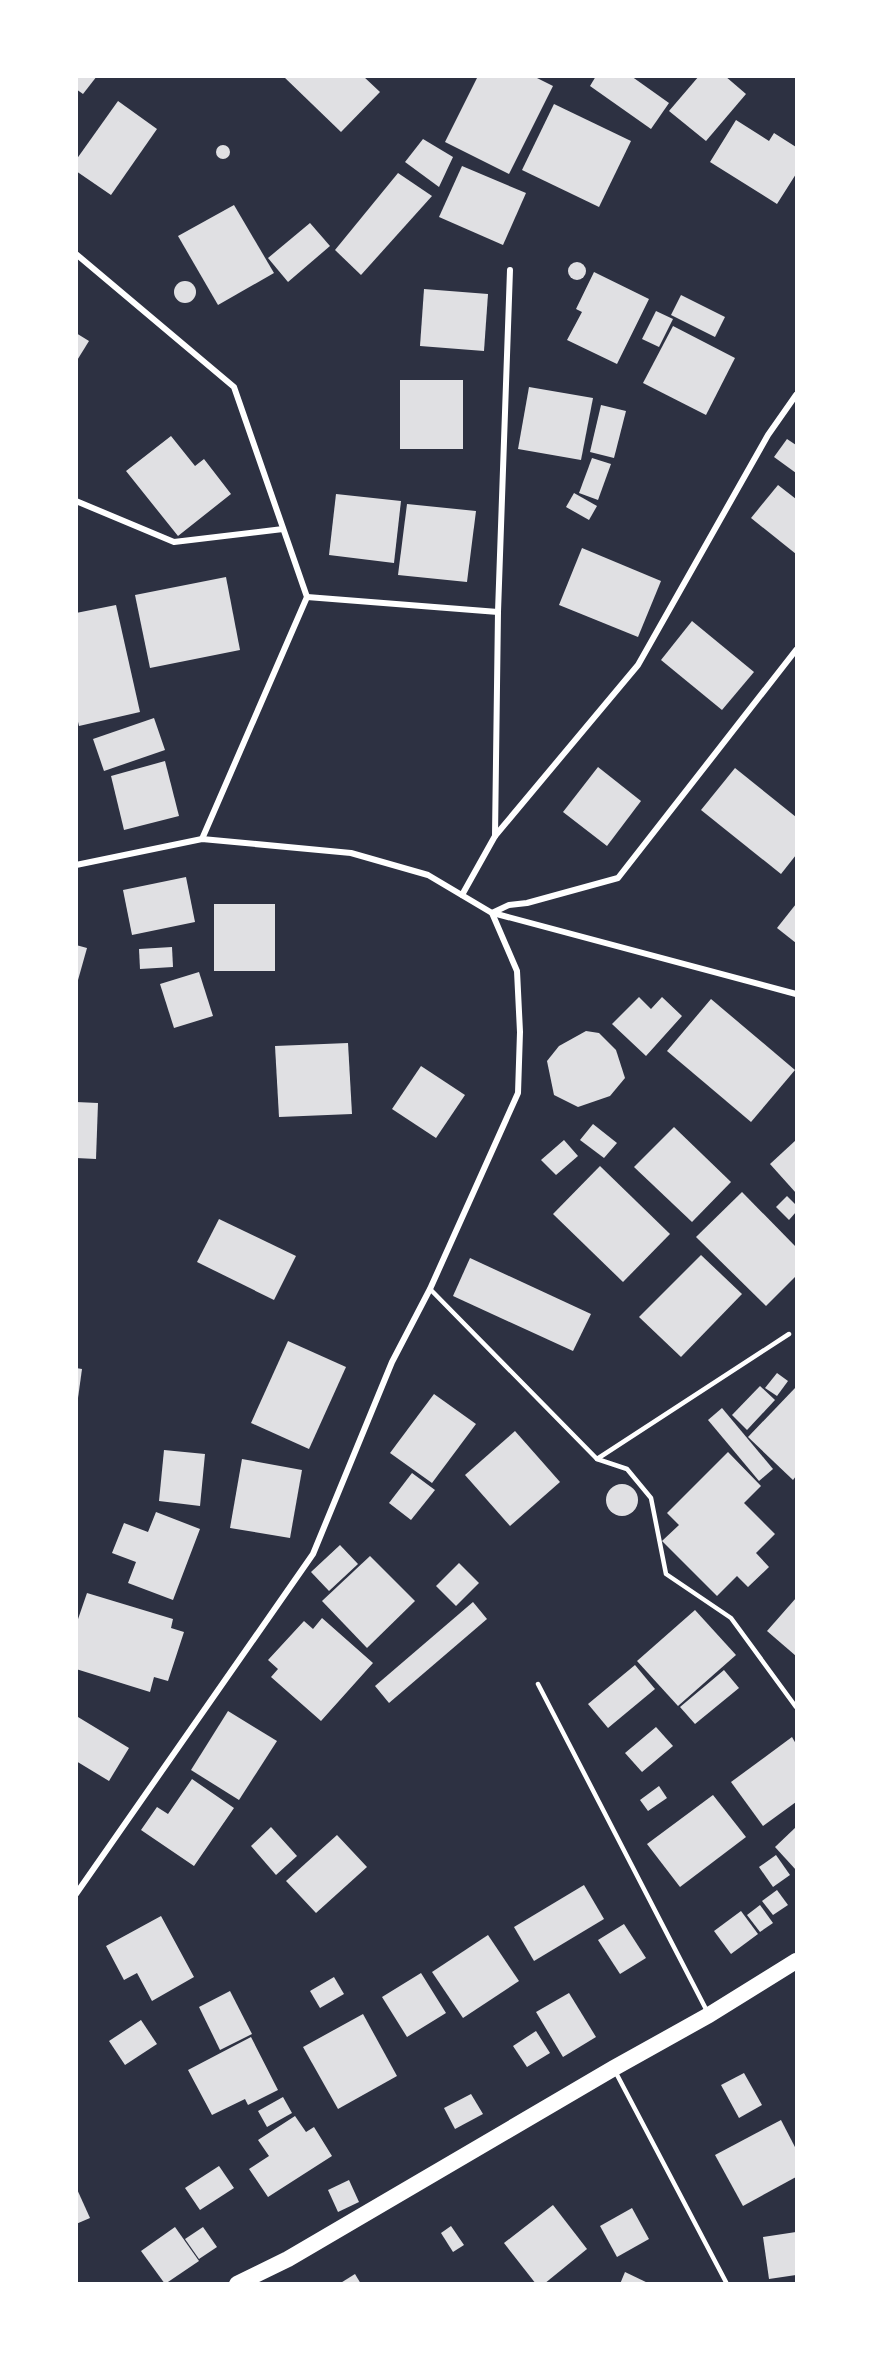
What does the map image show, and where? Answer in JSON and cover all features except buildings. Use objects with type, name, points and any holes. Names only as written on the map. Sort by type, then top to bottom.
[{"type":"highway","points":[[237,2283],[288,2259],[709,2015],[796,1961]]},
{"type":"street","points":[[76,255],[234,387],[307,597],[202,839]]},
{"type":"street","points":[[495,836],[498,612],[510,270]]},
{"type":"street","points":[[462,895],[495,836],[638,665],[768,435],[796,395]]},
{"type":"street","points":[[76,501],[174,542],[284,529]]},
{"type":"street","points":[[307,597],[498,612]]},
{"type":"street","points":[[492,913],[509,905],[527,903],[618,878],[796,650]]},
{"type":"street","points":[[76,865],[202,839],[351,853],[428,876],[492,913],[796,994]]},
{"type":"street","points":[[76,1894],[313,1554],[393,1362],[430,1289],[518,1093],[520,1032],[517,971],[492,913]]},
{"type":"lane","points":[[430,1289],[597,1459],[627,1469],[651,1498],[666,1574],[731,1618],[796,1707]]},
{"type":"lane","points":[[597,1459],[789,1334]]},
{"type":"lane","points":[[538,1684],[709,2015]]},
{"type":"lane","points":[[614,2068],[727,2283]]}]
